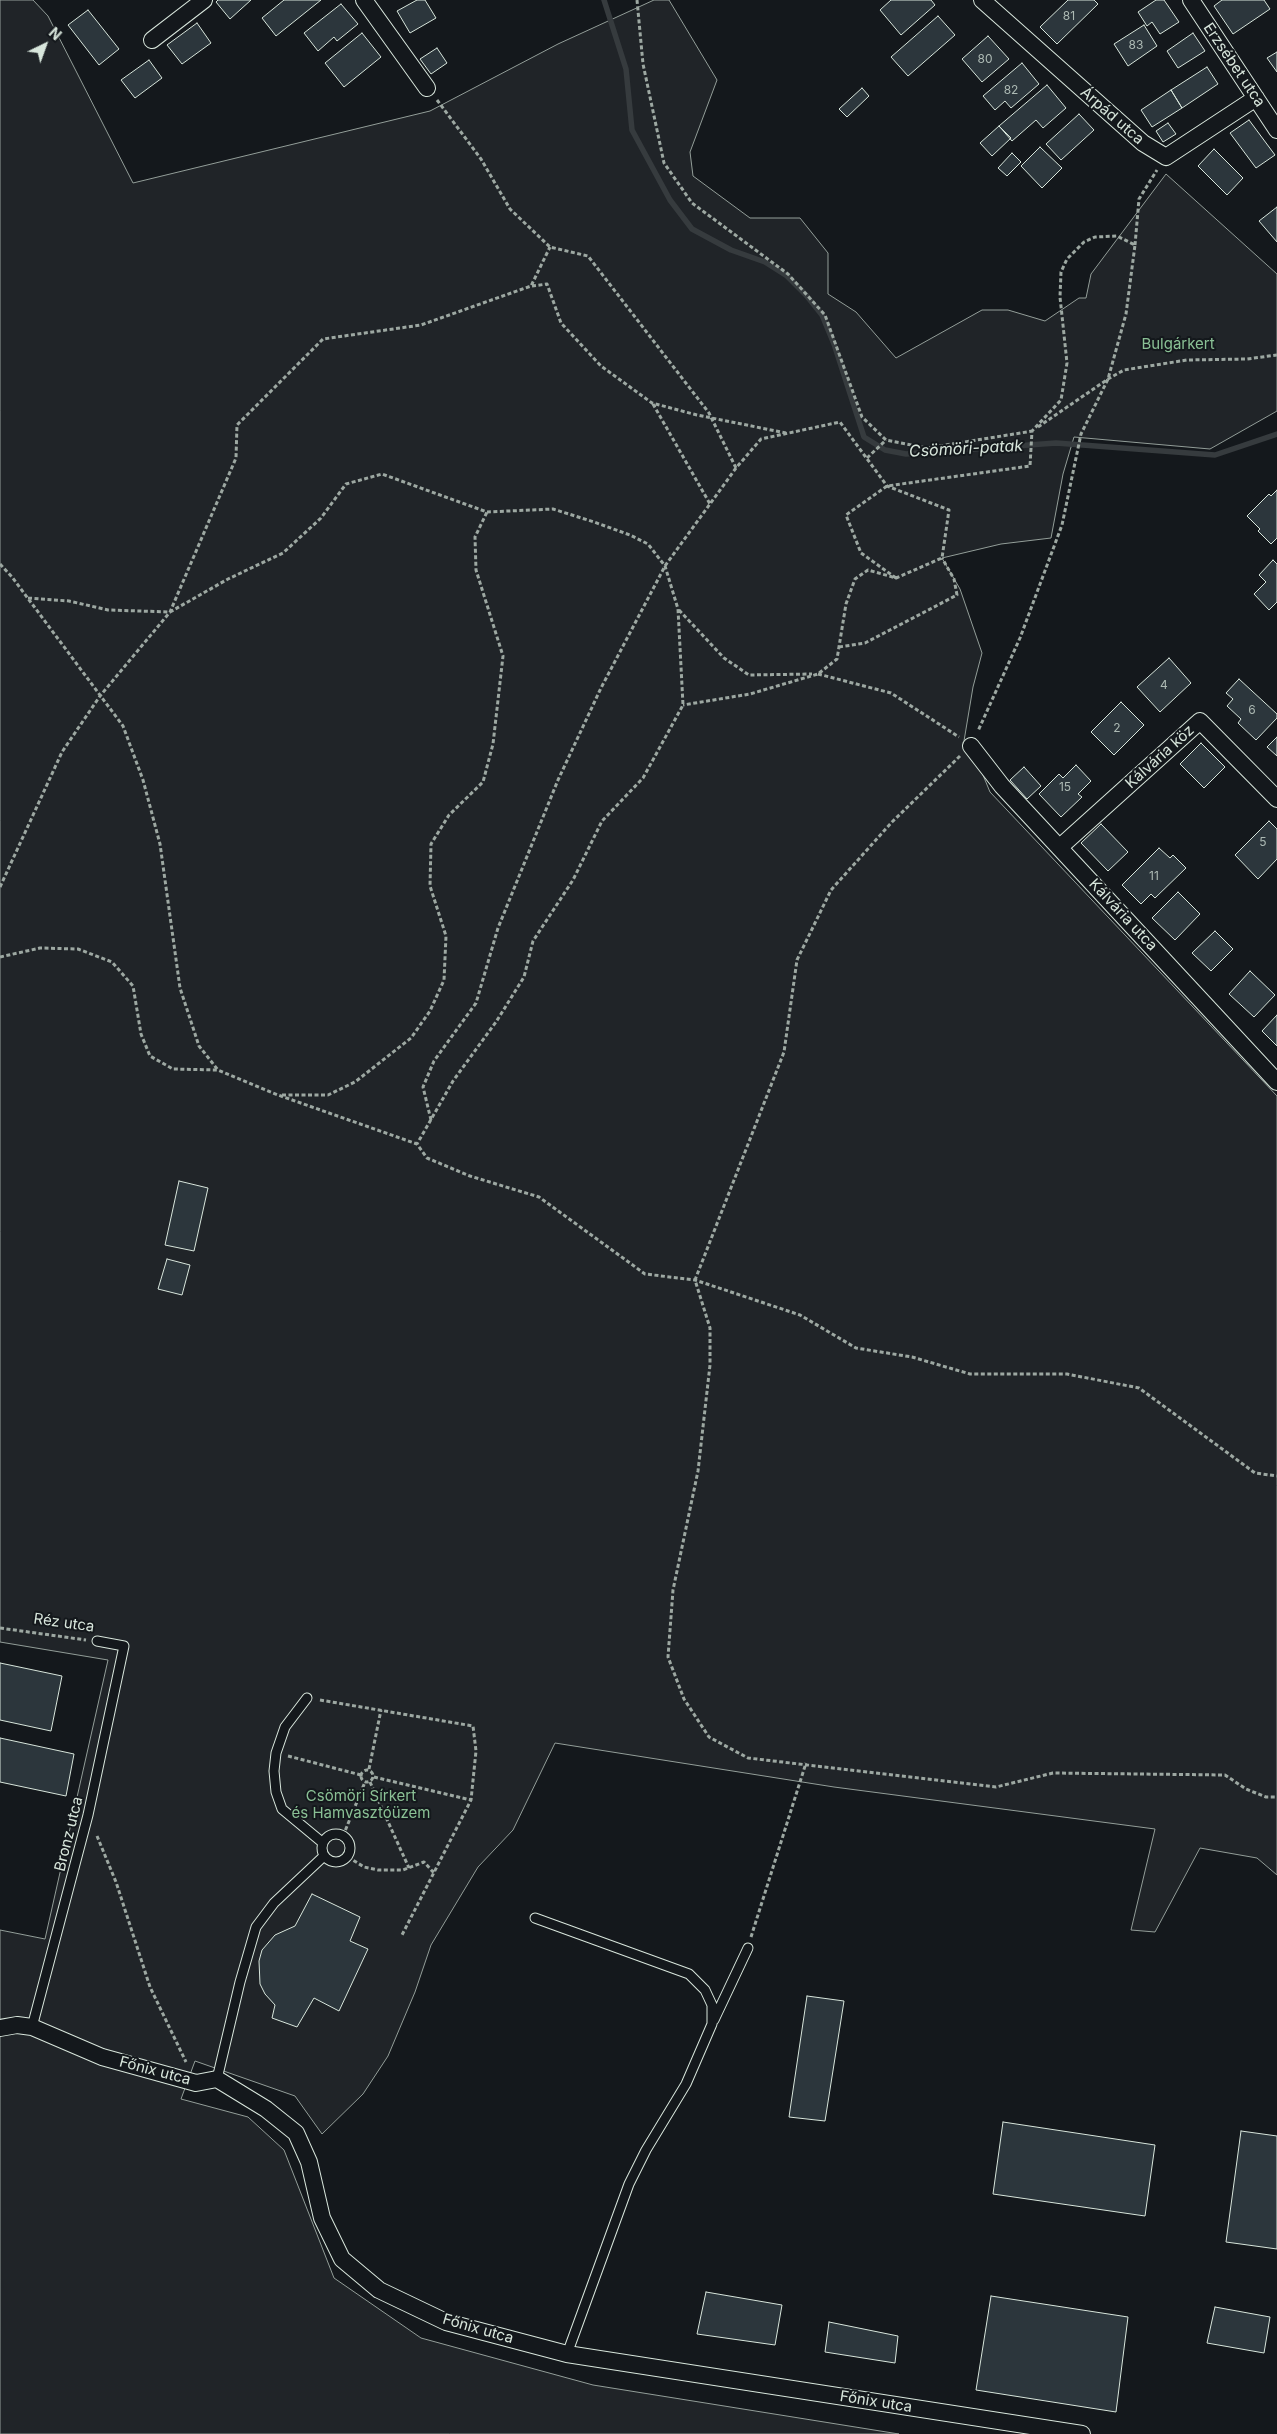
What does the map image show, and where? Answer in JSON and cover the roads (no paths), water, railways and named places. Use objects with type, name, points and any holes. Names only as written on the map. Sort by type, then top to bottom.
[{"type":"street","points":[[152,40],[204,0]]},
{"type":"street","points":[[364,0],[427,88]]},
{"type":"street","name":"Árpád utca","points":[[982,0],[1143,144],[1166,156],[1256,98]]},
{"type":"street","name":"Erzsébet utca","points":[[1191,0],[1277,130]]},
{"type":"street","name":"Kálvária köz","points":[[1060,847],[1200,721],[1277,799]]},
{"type":"street","name":"Kálvária utca","points":[[971,746],[1002,786],[1277,1082]]},
{"type":"street","name":"Főnix utca","points":[[0,2028],[17,2025],[32,2027],[102,2057],[196,2083],[216,2079],[266,2109],[296,2133],[309,2162],[322,2218],[342,2259],[379,2290],[446,2322],[568,2354],[1082,2434]]},
{"type":"lane","name":"Réz utca","points":[[97,1641],[124,1646]]},
{"type":"lane","name":"Bronz utca","points":[[32,2027],[88,1815],[124,1646]]},
{"type":"lane","points":[[307,1698],[285,1727],[276,1753],[274,1771],[276,1792],[282,1809],[323,1843]]},
{"type":"lane","points":[[336,1834],[343,1836],[349,1842],[351,1850],[348,1857],[340,1862],[331,1861],[324,1856],[323,1843],[328,1837],[336,1834]]},
{"type":"lane","points":[[216,2079],[256,1927],[274,1903],[324,1856]]},
{"type":"lane","points":[[535,1918],[689,1974],[705,1990],[712,2005],[712,2024]]},
{"type":"lane","points":[[568,2354],[629,2184],[646,2150],[686,2084],[748,1948]]},
{"type":"waterway","name":"Csömöri-patak","points":[[604,0],[626,69],[632,130],[670,200],[692,229],[731,250],[765,262],[787,276],[806,295],[822,315],[834,344],[864,437],[885,450],[906,454],[1056,443],[1215,455],[1277,434]]},
{"type":"park label","name":"Bulgárkert","points":[[1178,344]]},
{"type":"park label","name":"Csömöri Sírkert és Hamvasztóüzem","points":[[361,1804]]}]
